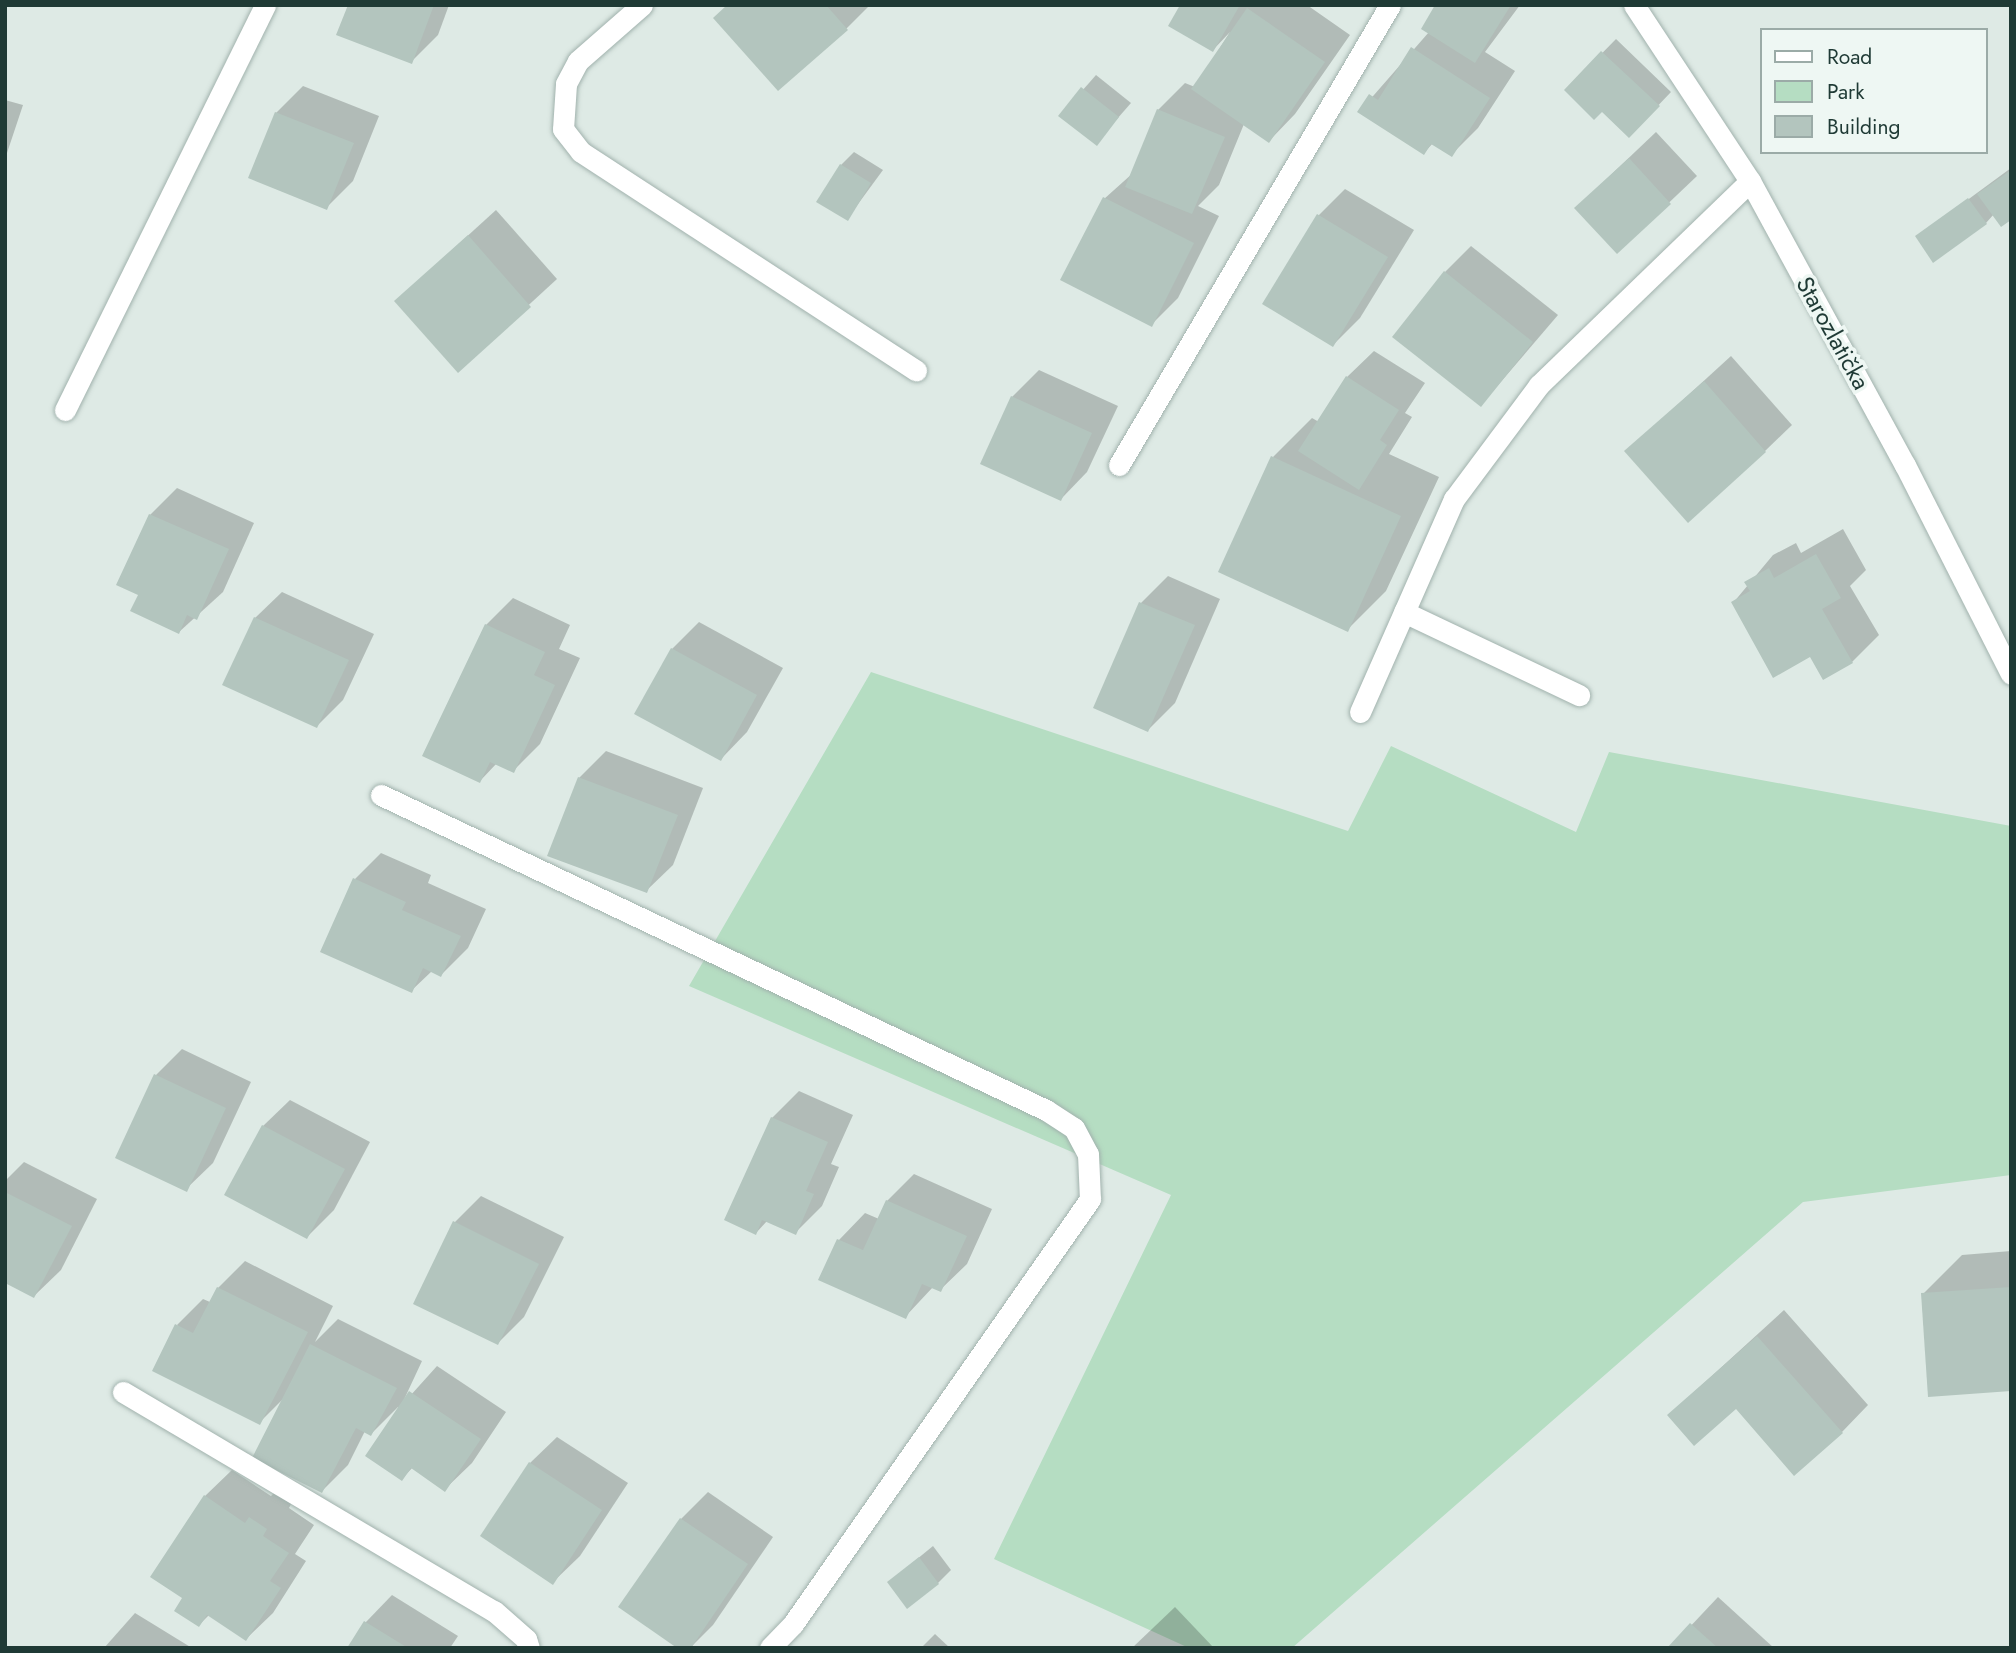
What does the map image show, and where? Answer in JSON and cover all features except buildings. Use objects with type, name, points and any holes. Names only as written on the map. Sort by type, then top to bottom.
[{"type":"street","points":[[65,410],[265,5]]},
{"type":"street","points":[[642,5],[578,61],[566,84],[563,130],[581,152],[916,370]]},
{"type":"street","points":[[1119,466],[1390,5]]},
{"type":"street","name":"Starozlatička","points":[[1634,5],[1749,181],[1905,465],[2011,674]]},
{"type":"street","points":[[1360,712],[1454,499],[1539,385],[1749,181]]},
{"type":"street","points":[[1404,612],[1579,695]]},
{"type":"street","points":[[381,795],[1046,1110],[1074,1128],[1088,1154],[1090,1199],[793,1624],[770,1648]]},
{"type":"street","points":[[123,1392],[494,1611],[526,1639],[529,1648]]},
{"type":"green space","points":[[871,672],[1348,831],[1391,746],[1576,832],[1609,752],[2011,826],[2011,1175],[1803,1202],[1292,1648],[1189,1648],[994,1559],[1171,1195],[689,986]]}]
